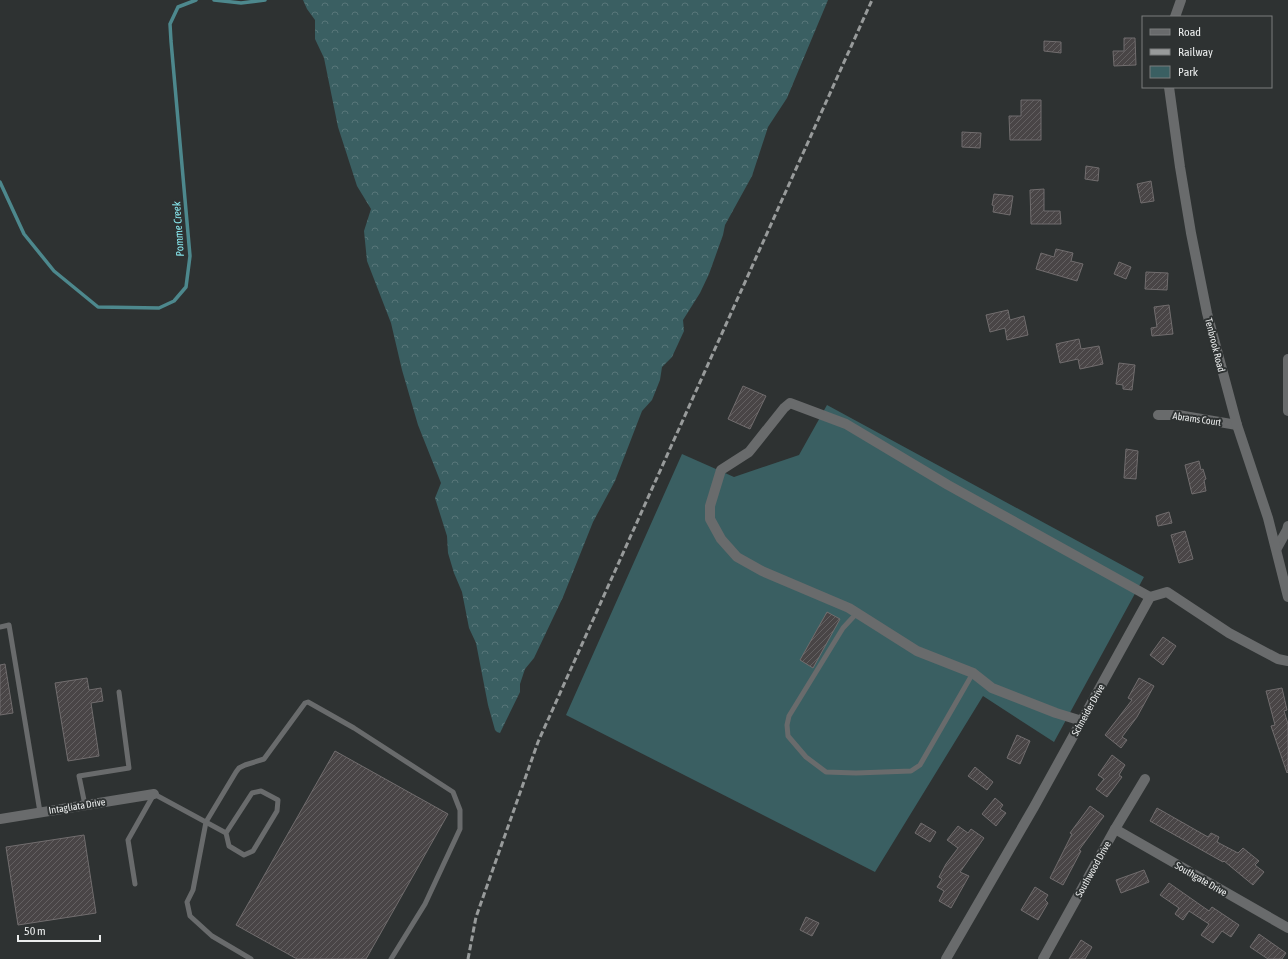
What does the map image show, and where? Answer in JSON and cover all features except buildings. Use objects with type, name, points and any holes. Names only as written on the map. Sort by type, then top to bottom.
[{"type":"street","points":[[1175,16],[1181,0]]},
{"type":"street","name":"Tenbrook Road","points":[[1169,88],[1180,168],[1203,292],[1214,341],[1237,425],[1277,548],[1288,597]]},
{"type":"street","points":[[1288,359],[1288,412]]},
{"type":"street","points":[[1082,720],[1056,713],[992,688],[973,673],[917,651],[856,614],[849,608],[762,571],[737,557],[721,539],[710,519],[710,506],[721,470],[749,452],[784,408],[790,403],[846,424],[948,485],[1150,597],[1167,592],[1229,633],[1278,659],[1288,661]]},
{"type":"street","name":"Abrams Court","points":[[1158,415],[1178,416],[1237,425]]},
{"type":"street","points":[[1277,548],[1288,526]]},
{"type":"street","name":"Schneider Drive","points":[[946,959],[1150,597]]},
{"type":"street","name":"Southwood Drive","points":[[1043,959],[1115,829],[1145,779]]},
{"type":"street","name":"Intagliata Drive","points":[[0,819],[154,794]]},
{"type":"street","name":"Southgate Drive","points":[[1115,829],[1288,928]]},
{"type":"lane","points":[[856,614],[839,635],[789,716],[787,725],[788,736],[806,757],[826,772],[856,774],[911,771],[920,765],[973,673]]},
{"type":"lane","points":[[0,627],[9,625],[40,812]]},
{"type":"lane","points":[[85,805],[79,776],[129,768],[119,692]]},
{"type":"lane","points":[[251,959],[212,936],[190,916],[187,902],[193,890],[206,822],[239,768],[264,758],[304,703],[308,702],[354,728],[453,792],[460,810],[460,829],[425,904],[391,959]]},
{"type":"lane","points":[[135,884],[128,840],[154,794],[226,833],[229,846],[244,855],[253,851],[277,811],[278,800],[261,791],[252,793],[226,833]]},
{"type":"green space","points":[[303,0],[828,0],[787,98],[768,127],[752,176],[725,225],[723,235],[709,274],[700,293],[683,320],[684,331],[672,357],[662,367],[660,380],[652,400],[642,411],[615,481],[593,522],[563,597],[534,658],[525,669],[520,684],[520,692],[500,733],[495,730],[488,705],[476,643],[469,628],[462,592],[448,553],[447,536],[435,498],[441,483],[418,425],[402,370],[391,323],[367,261],[364,231],[371,209],[357,186],[338,127],[324,58],[315,39],[315,20],[307,9]]},
{"type":"green space","points":[[827,405],[1144,577],[1054,742],[983,696],[875,872],[566,715],[682,454],[734,477],[799,455]]},
{"type":"waterway","name":"Pomme Creek","points":[[0,182],[24,234],[54,271],[98,307],[159,308],[174,301],[186,287],[190,256],[170,24],[178,7],[196,0]]},
{"type":"waterway","name":"Pomme Creek","points":[[214,0],[241,3],[265,0]]},
{"type":"railway","points":[[468,959],[476,917],[538,742],[872,0]]}]
